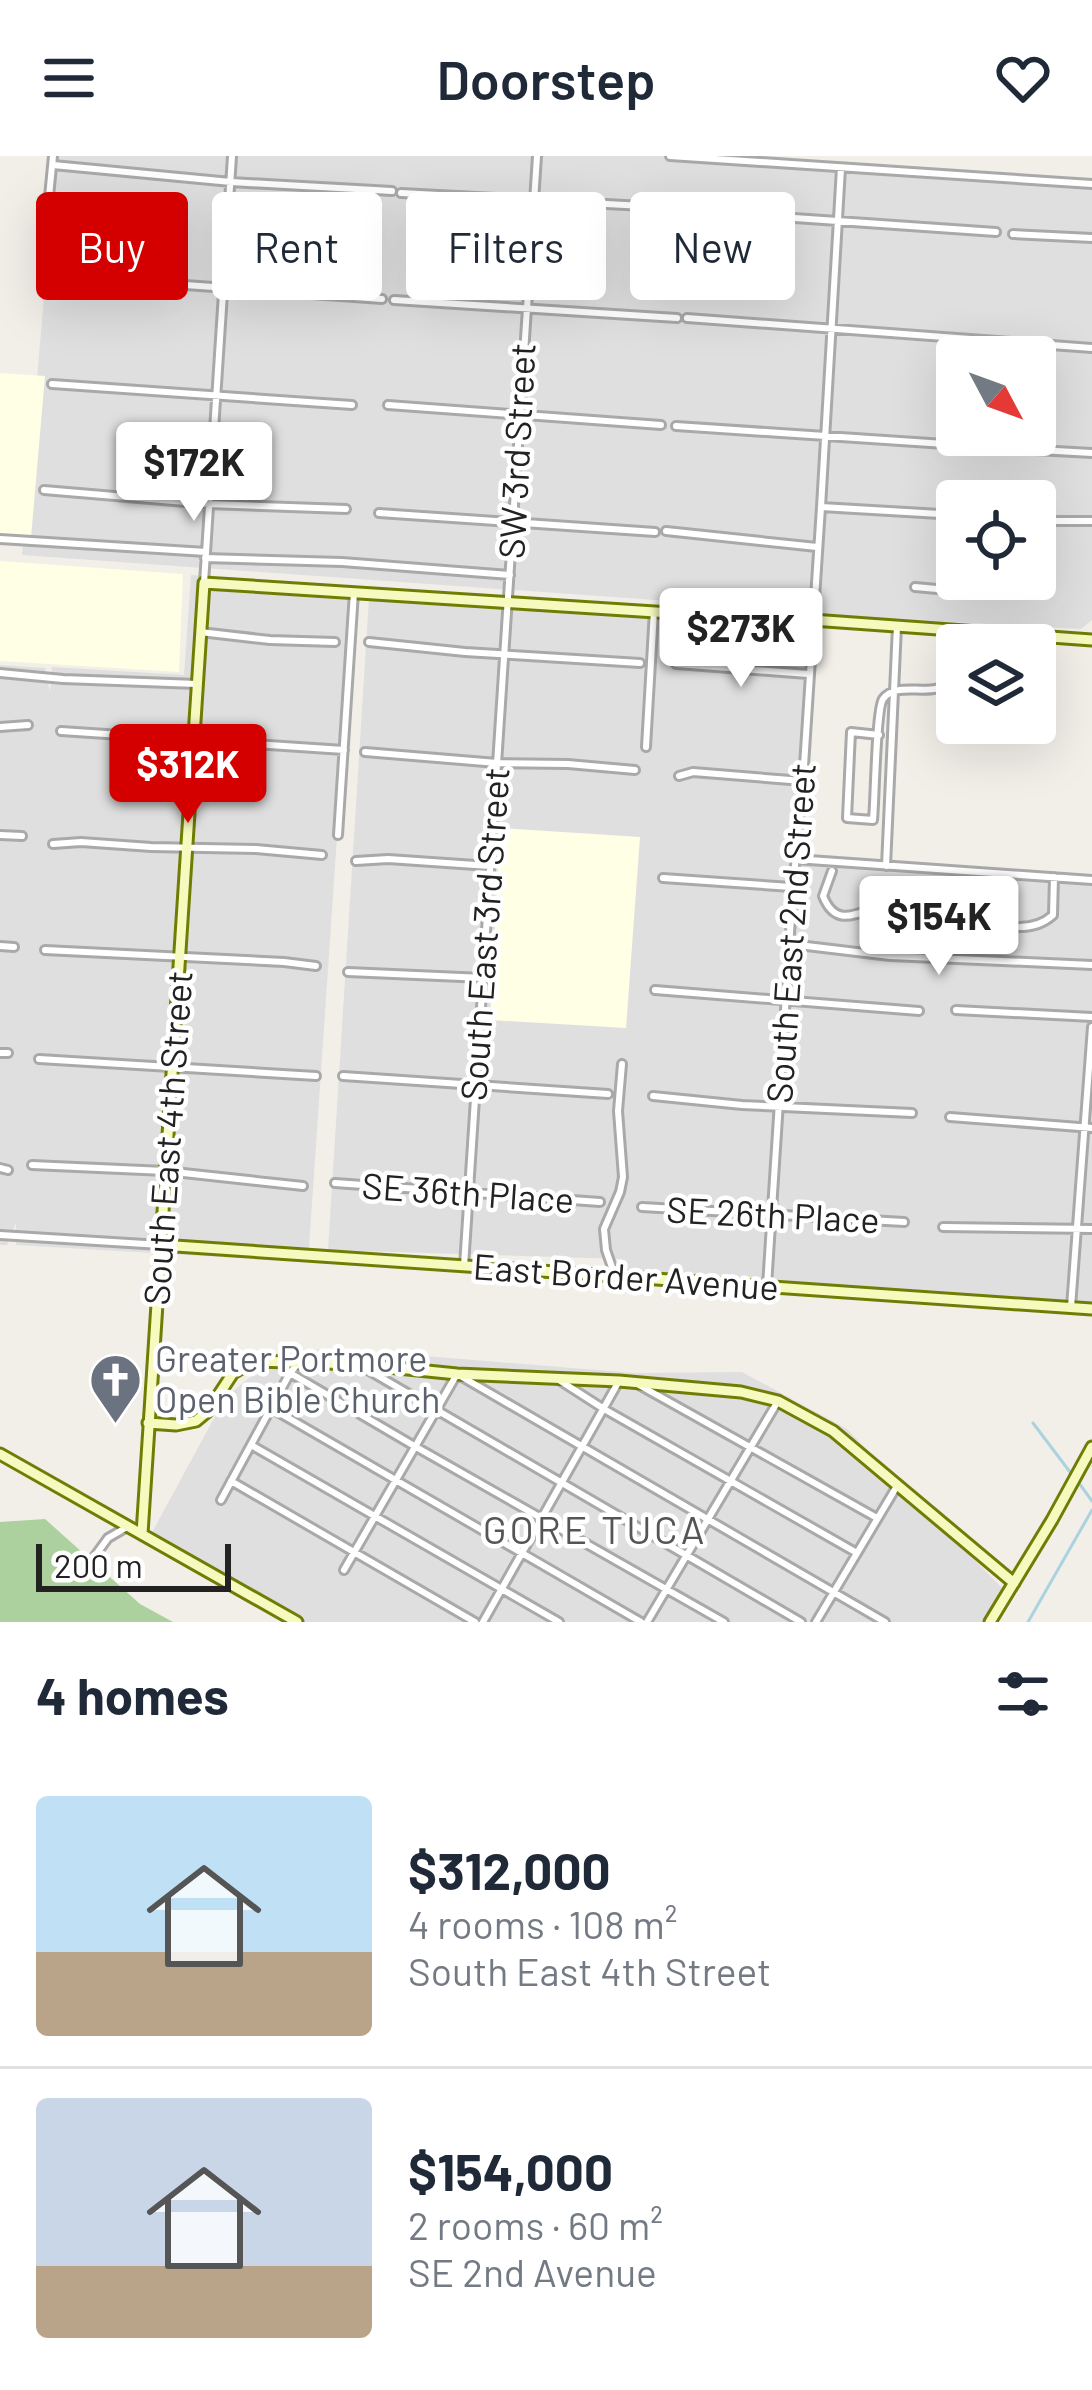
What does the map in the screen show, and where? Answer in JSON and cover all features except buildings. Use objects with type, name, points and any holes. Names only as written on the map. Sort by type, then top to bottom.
[{"type":"street","points":[[230,192],[232,156]]},
{"type":"street","name":"SW 3rd Street","points":[[534,192],[537,156]]},
{"type":"street","points":[[670,156],[1092,184]]},
{"type":"street","points":[[50,192],[53,161],[231,182],[406,193]]},
{"type":"street","name":"South East 2nd Street","points":[[767,1286],[841,168]]},
{"type":"street","points":[[795,218],[996,232]]},
{"type":"street","points":[[1013,234],[1092,238]]},
{"type":"street","points":[[223,300],[204,583],[936,628]]},
{"type":"street","points":[[394,300],[677,318]]},
{"type":"street","name":"SW 3rd Street","points":[[509,602],[526,300]]},
{"type":"street","points":[[687,318],[1092,348]]},
{"type":"street","points":[[52,384],[352,405]]},
{"type":"street","points":[[388,405],[661,425]]},
{"type":"street","points":[[676,426],[936,444]]},
{"type":"street","points":[[1056,451],[1092,453]]},
{"type":"street","points":[[44,490],[208,504],[346,509]]},
{"type":"street","points":[[821,508],[936,514]]},
{"type":"street","points":[[379,514],[655,532]]},
{"type":"street","points":[[1056,520],[1092,521]]},
{"type":"street","points":[[666,531],[818,547]]},
{"type":"street","points":[[0,539],[510,575]]},
{"type":"street","name":"South East 4th Street","points":[[142,1534],[204,583]]},
{"type":"street","points":[[916,586],[936,588]]},
{"type":"street","points":[[338,835],[354,592]]},
{"type":"street","name":"South East 3rd Street","points":[[464,1266],[509,602]]},
{"type":"street","points":[[646,747],[654,611]]},
{"type":"street","points":[[886,866],[897,626]]},
{"type":"street","points":[[200,632],[335,642]]},
{"type":"street","points":[[1056,637],[1092,640]]},
{"type":"street","points":[[369,642],[640,663]]},
{"type":"street","points":[[676,664],[808,674]]},
{"type":"street","points":[[0,673],[197,684]]},
{"type":"street","points":[[873,820],[879,706],[894,689],[936,687]]},
{"type":"street","points":[[0,727],[28,724]]},
{"type":"street","points":[[61,731],[344,750]]},
{"type":"street","points":[[879,735],[851,731],[847,818],[889,821]]},
{"type":"street","points":[[365,752],[634,770]]},
{"type":"street","points":[[679,776],[693,772],[803,782]]},
{"type":"street","points":[[0,835],[22,836]]},
{"type":"street","points":[[53,844],[322,855]]},
{"type":"street","points":[[795,860],[1092,880]]},
{"type":"street","points":[[356,861],[491,866]]},
{"type":"street","points":[[832,872],[824,896],[829,909],[838,915],[908,902],[1030,927],[1044,924],[1053,915],[1054,877]]},
{"type":"street","points":[[663,878],[793,887]]},
{"type":"street","points":[[790,944],[890,956],[1092,965]]},
{"type":"street","points":[[0,946],[14,947]]},
{"type":"street","points":[[45,950],[316,966]]},
{"type":"street","points":[[347,972],[484,978]]},
{"type":"street","points":[[655,990],[919,1011]]},
{"type":"street","points":[[956,1010],[1092,1017]]},
{"type":"street","points":[[1071,1307],[1089,1128],[1092,1027]]},
{"type":"street","points":[[39,1059],[316,1076]]},
{"type":"street","points":[[615,1277],[604,1228],[623,1177],[618,1111],[622,1064]]},
{"type":"street","points":[[343,1076],[608,1094]]},
{"type":"street","points":[[652,1096],[912,1113]]},
{"type":"street","points":[[950,1117],[1089,1128]]},
{"type":"street","points":[[32,1165],[165,1171],[303,1186]]},
{"type":"street","name":"SE 36th Place","points":[[335,1183],[600,1202]]},
{"type":"street","name":"SE 26th Place","points":[[643,1207],[904,1222]]},
{"type":"street","points":[[944,1227],[1092,1229]]},
{"type":"street","points":[[0,1235],[160,1245]]},
{"type":"street","name":"East Border Avenue","points":[[160,1245],[1092,1309]]},
{"type":"street","points":[[148,1423],[176,1426],[196,1421],[232,1373],[253,1361],[741,1391],[778,1401],[833,1430],[1013,1583]]},
{"type":"street","points":[[221,1500],[299,1362]]},
{"type":"street","points":[[358,1364],[801,1622]]},
{"type":"street","points":[[290,1373],[724,1622]]},
{"type":"street","points":[[344,1570],[458,1374]]},
{"type":"street","points":[[458,1374],[885,1622]]},
{"type":"street","points":[[557,1378],[856,1553]]},
{"type":"street","points":[[231,1481],[479,1622],[503,1588],[619,1381]]},
{"type":"street","points":[[635,1383],[877,1518]]},
{"type":"street","points":[[271,1408],[644,1622],[778,1401]]},
{"type":"street","points":[[251,1445],[559,1622]]},
{"type":"street","points":[[990,1622],[1092,1447]]},
{"type":"street","points":[[0,1454],[297,1622]]},
{"type":"street","points":[[816,1622],[898,1484]]},
{"type":"street","points":[[81,1575],[108,1538],[128,1526]]},
{"type":"shaded area","points":[[56,156],[704,156],[1092,184],[1092,620],[1081,629],[1056,624],[804,614],[22,555],[44,300],[188,300],[188,192],[53,192]]},
{"type":"shaded area","points":[[0,373],[45,376],[31,538],[0,535]]},
{"type":"shaded area","points":[[0,561],[183,574],[179,672],[0,661]]},
{"type":"shaded area","points":[[191,575],[354,588],[308,1262],[16,1245],[16,1223],[7,1245],[0,1245],[0,665],[45,668],[50,692],[52,667],[184,675]]},
{"type":"shaded area","points":[[369,598],[664,617],[664,623],[818,636],[800,858],[1092,877],[1092,1306],[622,1271],[622,1259],[328,1250]]},
{"type":"shaded area","points":[[500,828],[640,837],[626,1028],[490,1020]]},
{"type":"shaded area","points":[[285,1348],[634,1373],[742,1372],[847,1429],[1003,1589],[983,1622],[305,1622],[150,1536],[225,1398]]},
{"type":"green space","points":[[45,1519],[140,1604],[173,1622],[0,1622],[0,1522]]},
{"type":"waterway","points":[[1033,1423],[1073,1476]]},
{"type":"waterway","points":[[1079,1483],[1092,1501]]},
{"type":"waterway","points":[[1028,1622],[1092,1510]]},
{"type":"place","name":"Greater Portmore Open Bible Church","points":[[116,1426]]},
{"type":"district","name":"GORE TUCA","points":[[595,1530]]}]
